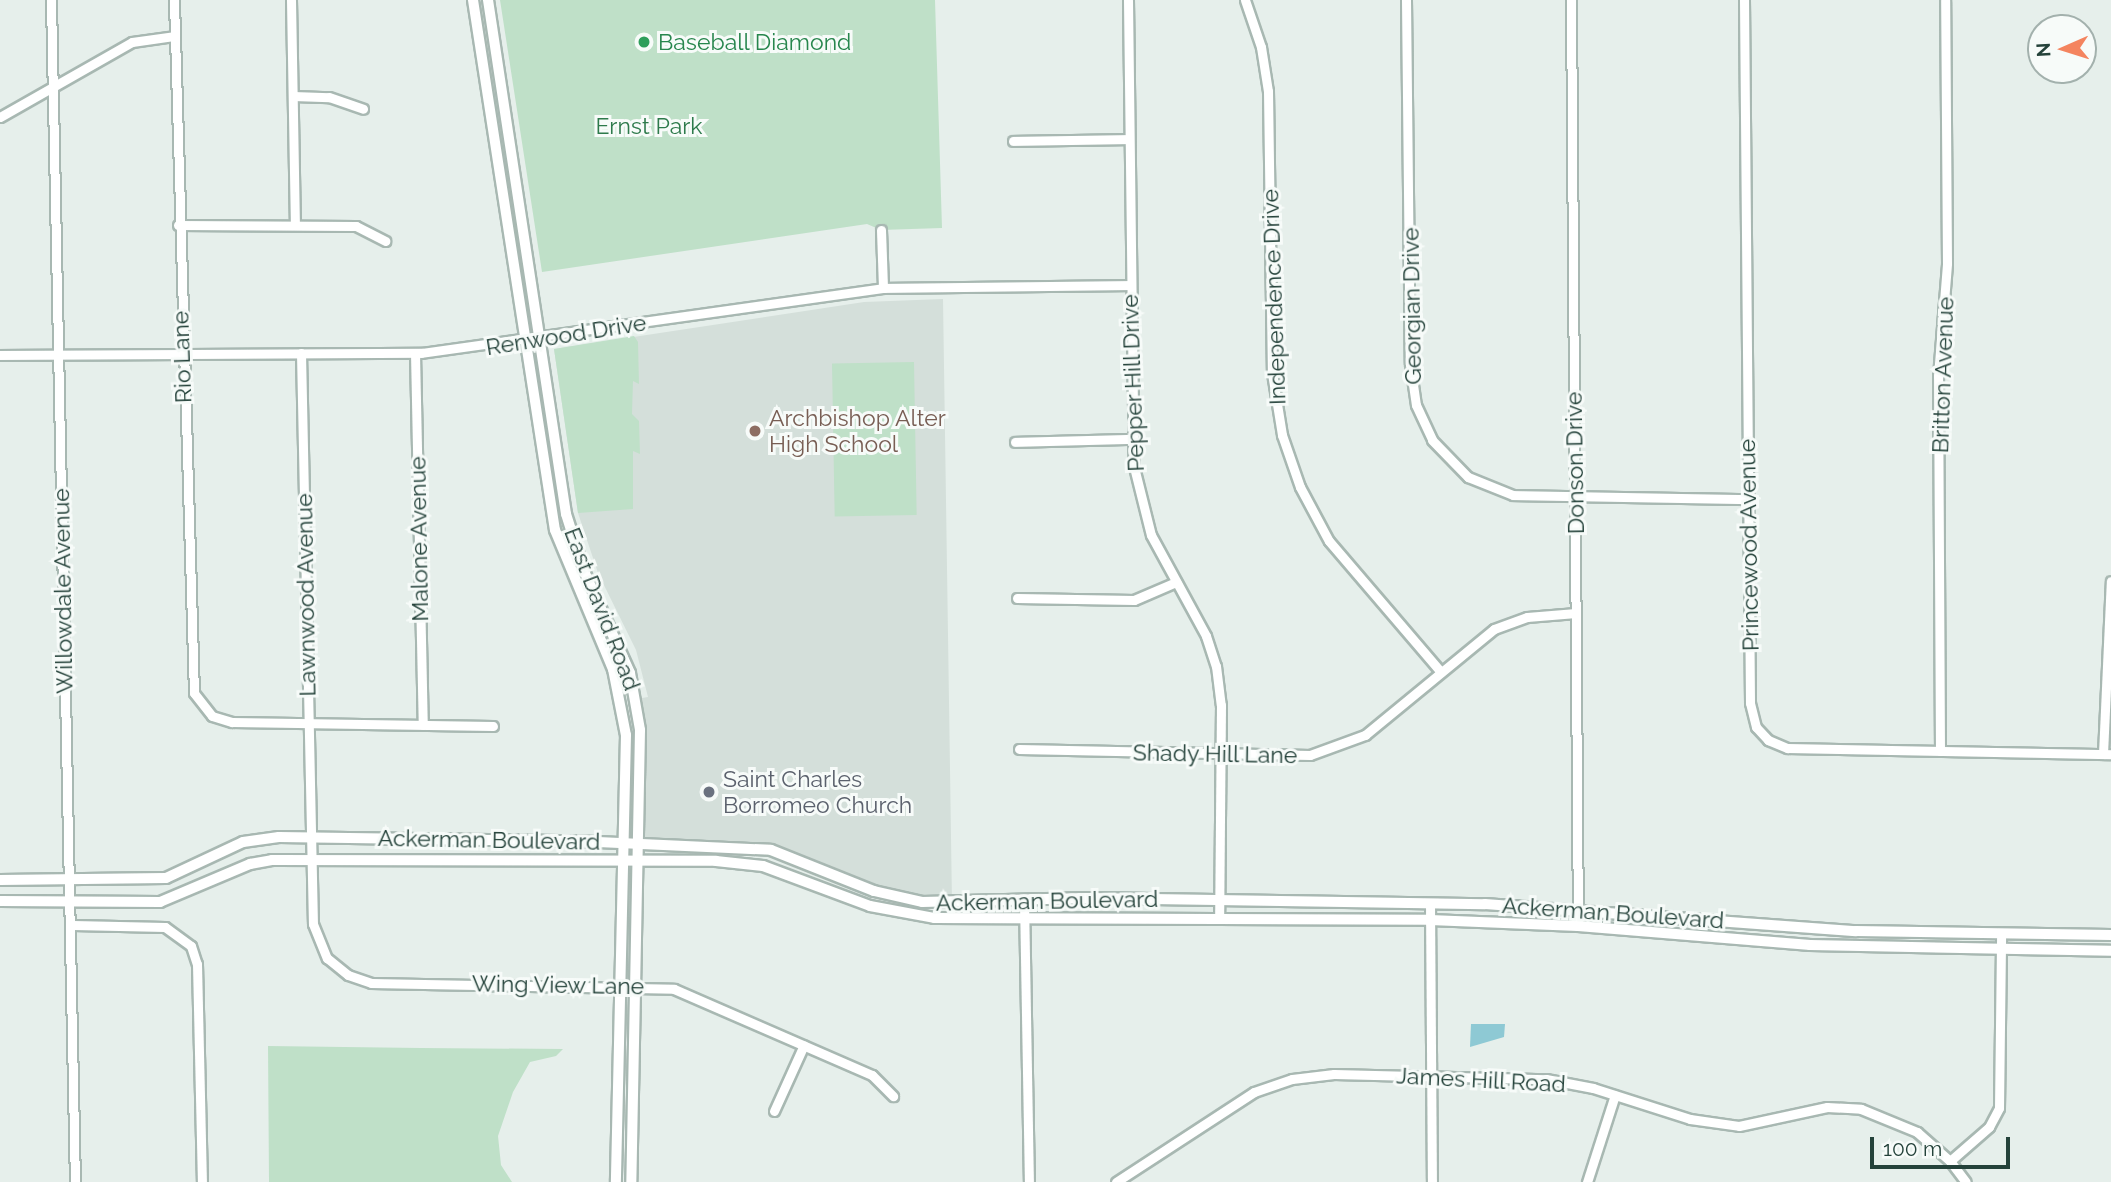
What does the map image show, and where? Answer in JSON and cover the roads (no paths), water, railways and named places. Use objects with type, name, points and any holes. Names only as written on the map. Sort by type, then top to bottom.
[{"type":"street","name":"Willowdale Avenue","points":[[51,0],[69,881],[73,925],[75,1182]]},
{"type":"street","name":"Rio Lane","points":[[174,0],[181,353],[192,684],[204,710],[232,722],[308,724]]},
{"type":"street","points":[[291,0],[295,224]]},
{"type":"street","name":"East David Road","points":[[473,0],[555,530],[607,654],[621,701],[626,735],[616,1182]]},
{"type":"street","name":"East David Road","points":[[488,0],[572,535],[620,645],[636,699],[641,771],[631,1182]]},
{"type":"street","name":"Pepper Hill Drive","points":[[1128,0],[1132,439],[1143,511],[1176,582],[1206,636],[1216,666],[1220,757],[1219,916]]},
{"type":"street","name":"Independence Drive","points":[[1245,0],[1261,47],[1268,91],[1272,373],[1282,435],[1300,487],[1329,541],[1441,672]]},
{"type":"street","name":"Georgian Drive","points":[[1406,0],[1410,364],[1416,405],[1432,440],[1468,477],[1513,495],[1748,499]]},
{"type":"street","name":"Donson Drive","points":[[1571,0],[1578,926]]},
{"type":"street","name":"Princewood Avenue","points":[[1744,0],[1752,719],[1762,734],[1787,748],[2107,754]]},
{"type":"street","name":"Britton Avenue","points":[[1940,751],[1938,376],[1947,263],[1945,0]]},
{"type":"street","points":[[0,117],[132,41],[174,36]]},
{"type":"street","points":[[485,74],[500,72]]},
{"type":"street","points":[[293,96],[329,96],[363,109]]},
{"type":"street","points":[[1013,141],[1129,139]]},
{"type":"street","points":[[178,225],[356,226],[384,241]]},
{"type":"street","points":[[881,230],[883,288]]},
{"type":"street","name":"Renwood Drive","points":[[0,355],[415,353],[525,341],[883,288],[1130,285]]},
{"type":"street","name":"Lawnwood Avenue","points":[[301,353],[311,837]]},
{"type":"street","name":"Malone Avenue","points":[[415,353],[423,725]]},
{"type":"street","points":[[1015,442],[1132,439]]},
{"type":"street","points":[[1017,598],[1134,600],[1176,582]]},
{"type":"street","points":[[2107,754],[2104,666],[2111,582]]},
{"type":"street","name":"Shady Hill Lane","points":[[1019,749],[1291,757],[1339,747],[1385,721],[1479,639],[1510,622],[1576,612]]},
{"type":"street","points":[[308,724],[494,726]]},
{"type":"street","name":"Ackerman Boulevard","points":[[0,880],[166,878],[243,842],[311,837],[624,843],[771,850],[874,891],[922,902],[1024,900],[1430,904],[1578,909],[1856,931],[2111,935]]},
{"type":"street","name":"Wing View Lane","points":[[311,837],[316,937],[336,968],[360,980],[621,985],[689,993],[872,1075],[893,1096]]},
{"type":"street","name":"Ackerman Boulevard","points":[[0,901],[72,904],[160,902],[250,864],[312,859],[639,860],[763,866],[904,914],[1430,920],[1578,926],[1810,945],[2111,951]]},
{"type":"street","points":[[1024,900],[1028,1182]]},
{"type":"street","points":[[1430,904],[1432,1182]]},
{"type":"street","points":[[73,925],[154,925],[176,931],[191,946],[197,964],[202,1182]]},
{"type":"street","points":[[1950,1161],[1989,1127],[1999,1108],[2001,933]]},
{"type":"street","points":[[774,1111],[804,1045]]},
{"type":"street","name":"James Hill Road","points":[[1116,1182],[1232,1104],[1270,1085],[1334,1074],[1546,1079],[1615,1095],[1689,1119],[1739,1126],[1827,1107],[1861,1109],[1917,1132],[1950,1161],[1966,1182]]},
{"type":"street","points":[[1587,1182],[1615,1095]]},
{"type":"water","points":[[1471,1024],[1505,1024],[1504,1037],[1470,1047]]},
{"type":"place","name":"Baseball Diamond","points":[[644,42]]},
{"type":"place","name":"Archbishop Alter High School","points":[[755,431]]},
{"type":"place","name":"Saint Charles Borromeo Church","points":[[709,792]]},
{"type":"park label","name":"Ernst Park","points":[[649,126]]}]
